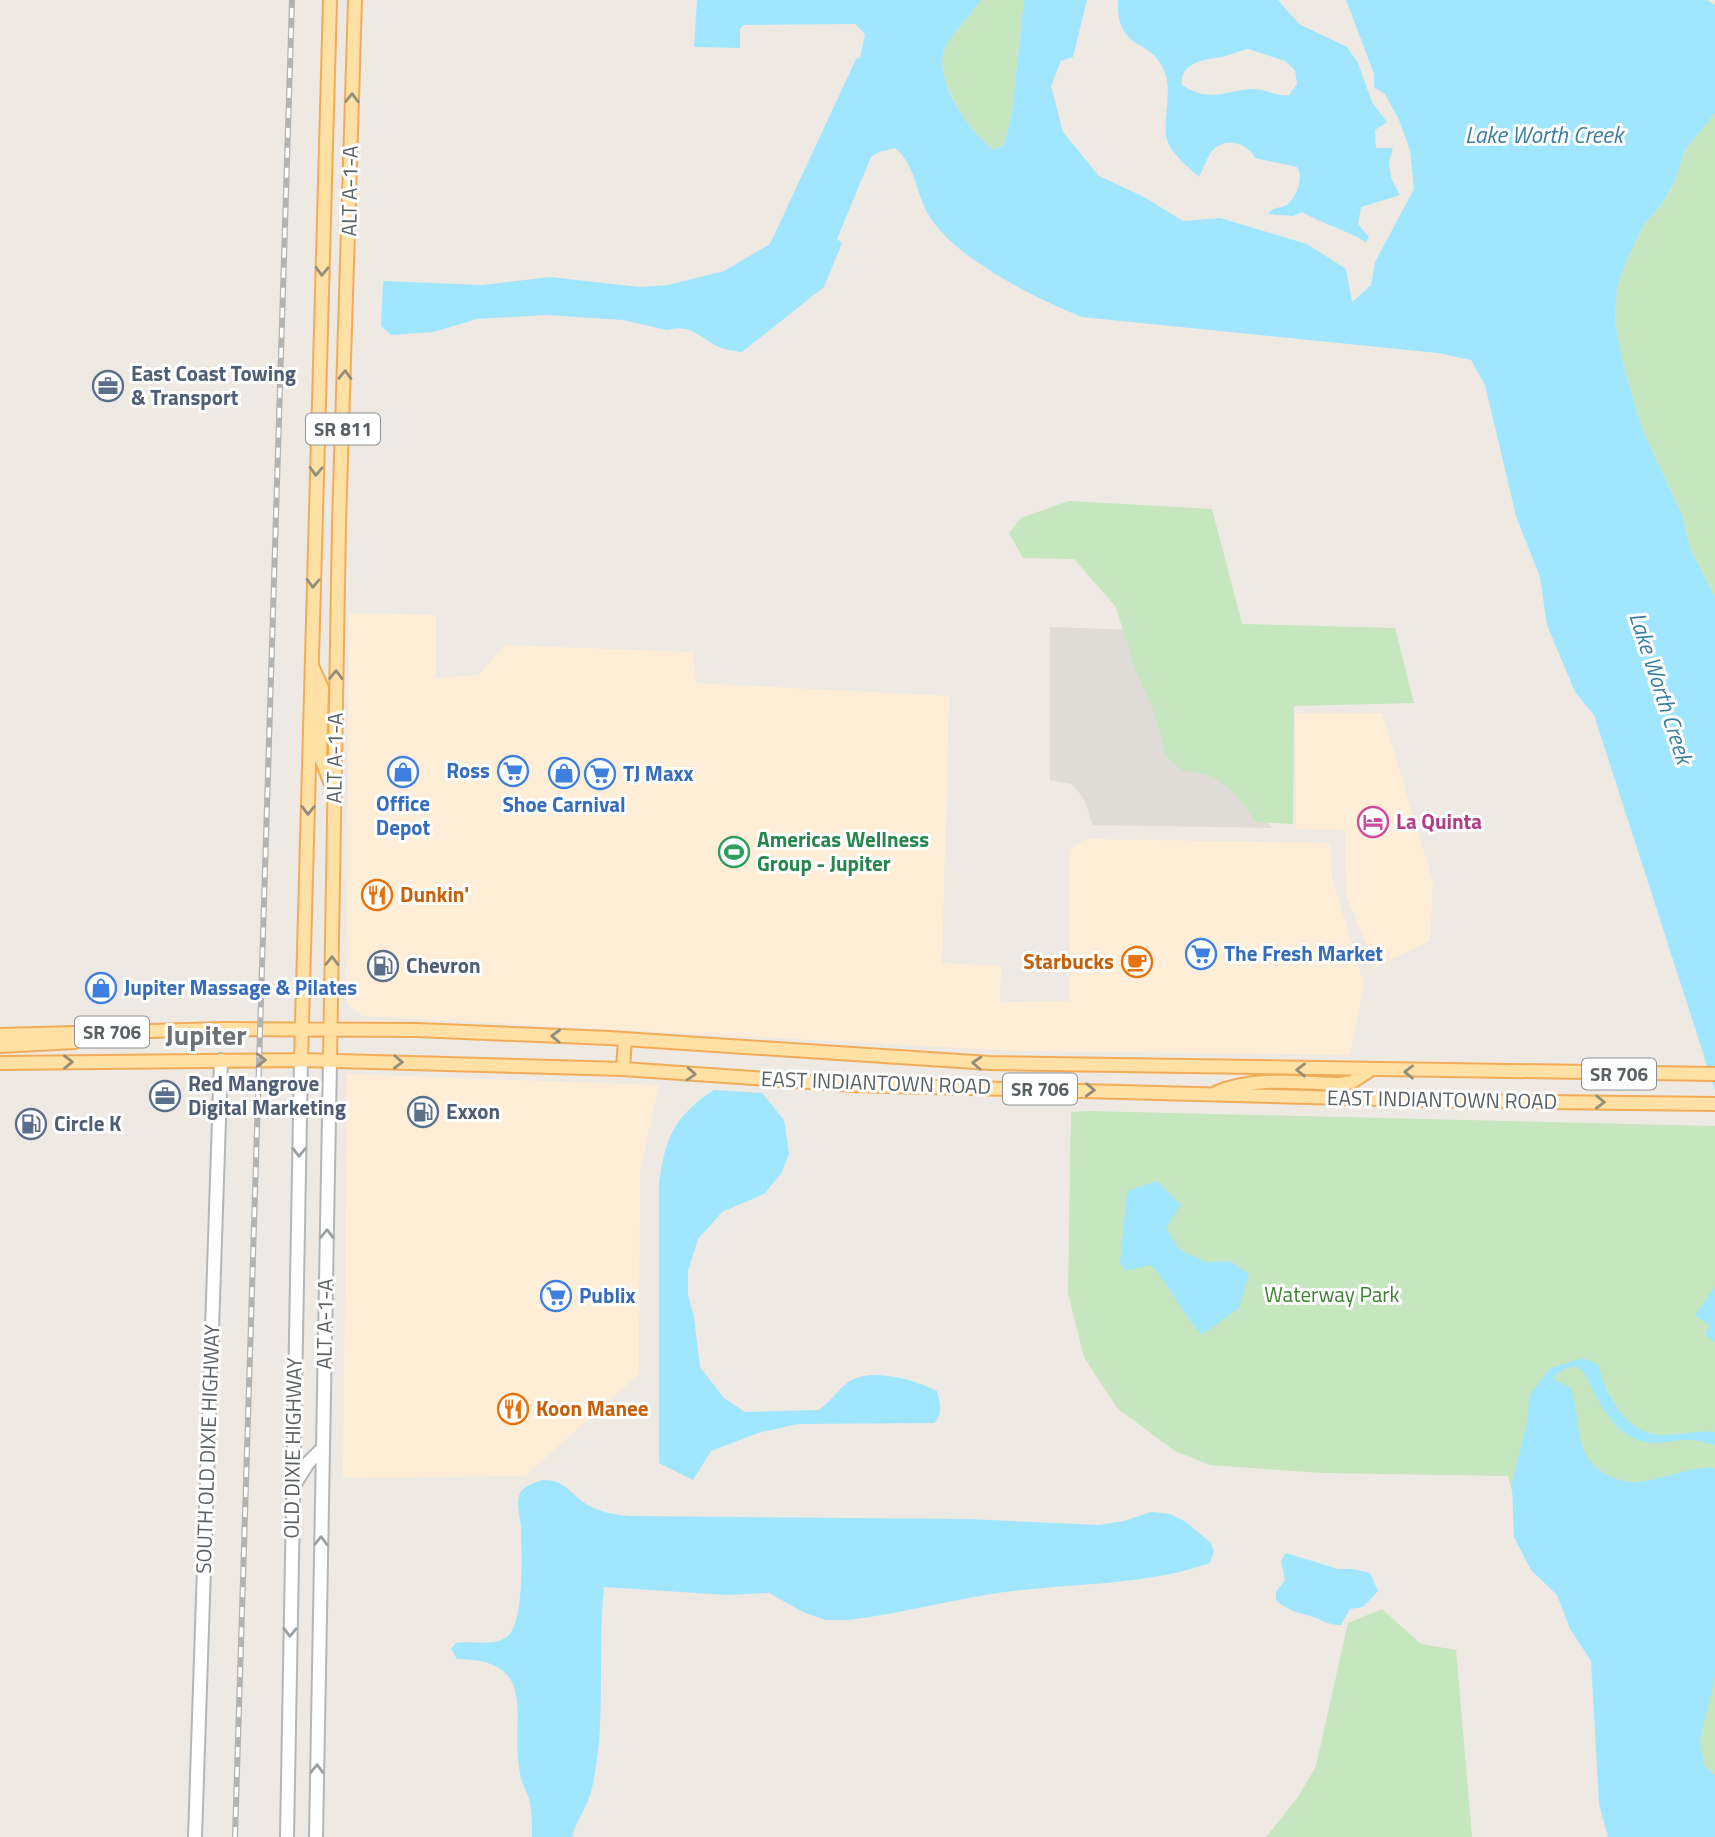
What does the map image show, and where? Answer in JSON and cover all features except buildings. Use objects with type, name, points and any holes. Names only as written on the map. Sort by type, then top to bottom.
[{"type":"main road","name":"ALT A-1-A","points":[[302,1060],[330,0]]},
{"type":"main road","name":"ALT A-1-A","points":[[322,1450],[334,793],[355,0]]},
{"type":"main road","points":[[311,665],[322,688],[320,756],[334,793]]},
{"type":"main road","name":"SR 706","points":[[0,1035],[331,1028]]},
{"type":"main road","name":"EAST INDIANTOWN ROAD","points":[[331,1028],[625,1039],[990,1063],[1369,1071],[1715,1074]]},
{"type":"main road","points":[[0,1046],[75,1042],[90,1033]]},
{"type":"main road","points":[[623,1069],[625,1039]]},
{"type":"main road","name":"SOUTH OLD DIXIE HIGHWAY","points":[[195,1837],[221,1060]]},
{"type":"main road","name":"OLD DIXIE HIGHWAY","points":[[288,1837],[292,1490],[302,1060]]},
{"type":"main road","name":"SR 706","points":[[0,1063],[330,1060]]},
{"type":"main road","name":"EAST INDIANTOWN ROAD","points":[[330,1060],[623,1069],[853,1085],[1458,1101],[1715,1104]]},
{"type":"main road","points":[[1211,1095],[1237,1084],[1255,1082],[1340,1084],[1352,1082],[1369,1071]]},
{"type":"main road","points":[[292,1490],[307,1463],[322,1450]]},
{"type":"main road","name":"OLD DIXIE HIGHWAY","points":[[316,1837],[322,1450]]},
{"type":"shaded area","points":[[349,613],[436,615],[436,678],[479,675],[504,645],[693,652],[696,683],[949,696],[942,963],[1001,966],[1000,1002],[1070,1001],[1070,850],[1085,839],[1330,843],[1332,878],[1364,984],[1350,1055],[1018,1051],[363,1016],[346,1003]]},
{"type":"shaded area","points":[[1050,627],[1137,630],[1272,828],[1093,825],[1084,799],[1072,784],[1050,780]]},
{"type":"shaded area","points":[[1295,713],[1382,713],[1433,882],[1430,941],[1376,967],[1346,896],[1345,830],[1296,829]]},
{"type":"shaded area","points":[[347,1074],[659,1085],[640,1170],[639,1374],[525,1476],[343,1478]]},
{"type":"green space","points":[[981,0],[1024,0],[1012,113],[1004,145],[994,150],[975,132],[957,107],[942,66],[945,48]]},
{"type":"green space","points":[[1715,113],[1715,596],[1691,551],[1682,515],[1643,431],[1623,364],[1615,321],[1617,286],[1643,226],[1661,205],[1675,181],[1685,150]]},
{"type":"green space","points":[[1069,501],[1212,509],[1242,624],[1395,628],[1414,703],[1294,706],[1293,824],[1255,822],[1234,793],[1217,779],[1183,771],[1166,756],[1153,709],[1135,669],[1116,607],[1074,559],[1023,558],[1009,533],[1021,518]]},
{"type":"green space","name":"Waterway Park","points":[[1071,1112],[1715,1126],[1715,1837],[1542,1572],[1521,1525],[1508,1476],[1322,1473],[1210,1465],[1175,1451],[1117,1408],[1084,1357],[1068,1293]]},
{"type":"green space","points":[[1382,1609],[1421,1644],[1456,1650],[1472,1837],[1266,1837],[1298,1797],[1316,1766],[1348,1623]]},
{"type":"water","name":"Lake Worth Creek","points":[[697,0],[981,0],[945,48],[942,66],[957,107],[975,132],[994,150],[1004,145],[1012,113],[1024,0],[1087,0],[1073,57],[1061,61],[1051,86],[1063,132],[1099,176],[1144,197],[1183,221],[1220,218],[1307,244],[1346,269],[1352,302],[1371,285],[1375,262],[1414,189],[1410,150],[1399,120],[1385,94],[1374,87],[1374,74],[1346,0],[1707,0],[1715,5],[1715,113],[1685,150],[1675,181],[1661,205],[1643,226],[1617,286],[1615,321],[1623,364],[1643,431],[1682,515],[1691,551],[1715,596],[1715,1090],[1594,715],[1575,692],[1547,625],[1540,577],[1516,516],[1485,385],[1471,360],[1438,353],[1082,317],[1020,288],[956,246],[928,214],[907,162],[895,148],[871,157],[837,239],[842,243],[824,287],[742,352],[719,347],[683,328],[667,330],[623,320],[547,315],[477,319],[433,332],[391,335],[381,326],[383,281],[482,285],[550,277],[640,287],[668,285],[724,271],[770,244],[856,59],[860,58],[865,34],[855,24],[744,25],[740,29],[740,48],[694,47]]},
{"type":"water","points":[[1118,0],[1278,0],[1299,24],[1347,47],[1358,63],[1372,102],[1387,122],[1375,130],[1376,148],[1393,148],[1389,162],[1391,178],[1400,195],[1361,207],[1358,224],[1369,237],[1366,242],[1302,212],[1293,216],[1268,214],[1288,204],[1294,196],[1300,181],[1297,167],[1255,158],[1242,145],[1229,143],[1217,146],[1212,151],[1199,177],[1190,169],[1176,155],[1167,140],[1168,94],[1161,64],[1148,50],[1127,35],[1119,16]],"holes":[[[1248,49],[1285,61],[1295,70],[1297,84],[1289,95],[1252,89],[1209,95],[1200,94],[1182,85],[1182,76],[1191,65]]]},
{"type":"water","points":[[714,1090],[762,1093],[784,1120],[789,1154],[781,1174],[764,1194],[722,1212],[698,1239],[688,1271],[688,1295],[694,1317],[700,1367],[724,1398],[745,1412],[819,1410],[847,1383],[857,1378],[880,1375],[904,1379],[937,1391],[940,1412],[934,1423],[798,1424],[758,1433],[711,1451],[693,1480],[659,1463],[659,1184],[664,1154],[674,1130],[689,1109]]},
{"type":"water","points":[[1157,1181],[1181,1205],[1166,1228],[1180,1250],[1206,1262],[1230,1261],[1249,1274],[1239,1308],[1202,1335],[1151,1265],[1125,1271],[1120,1263],[1127,1191]]},
{"type":"water","points":[[1715,1287],[1715,1342],[1705,1334],[1710,1326],[1695,1315]]},
{"type":"water","points":[[1582,1358],[1598,1364],[1606,1388],[1620,1412],[1640,1429],[1665,1435],[1715,1432],[1715,1445],[1694,1440],[1656,1443],[1640,1441],[1626,1434],[1611,1419],[1580,1369],[1569,1367],[1552,1378],[1571,1388],[1581,1442],[1590,1461],[1605,1474],[1634,1482],[1715,1468],[1715,1677],[1700,1739],[1704,1765],[1715,1775],[1715,1837],[1608,1837],[1599,1804],[1591,1661],[1570,1629],[1557,1595],[1531,1570],[1514,1537],[1512,1481],[1528,1419],[1529,1396],[1550,1368]]},
{"type":"water","points":[[543,1480],[562,1484],[596,1509],[630,1516],[970,1519],[1099,1525],[1124,1521],[1151,1512],[1170,1514],[1186,1522],[1211,1543],[1214,1551],[1210,1563],[1167,1575],[1009,1591],[848,1620],[826,1620],[805,1613],[769,1593],[727,1595],[604,1587],[601,1713],[597,1763],[590,1795],[572,1837],[532,1837],[530,1804],[520,1774],[518,1713],[511,1681],[501,1670],[484,1662],[457,1659],[451,1649],[456,1643],[503,1639],[513,1628],[521,1586],[519,1497],[524,1488]]},
{"type":"water","points":[[1286,1553],[1338,1569],[1370,1573],[1378,1591],[1363,1607],[1350,1609],[1341,1625],[1329,1624],[1290,1610],[1276,1600],[1276,1592],[1285,1580],[1281,1561]]},
{"type":"railway","points":[[235,1837],[292,0]]},
{"type":"place","name":"East Coast Towing & Transport","points":[[108,386]]},
{"type":"place","name":"Ross","points":[[513,771]]},
{"type":"place","name":"Office Depot","points":[[403,772]]},
{"type":"place","name":"Shoe Carnival","points":[[564,773]]},
{"type":"place","name":"TJ Maxx","points":[[600,774]]},
{"type":"place","name":"La Quinta","points":[[1373,822]]},
{"type":"place","name":"Americas Wellness Group - Jupiter","points":[[734,852]]},
{"type":"place","name":"Dunkin'","points":[[377,895]]},
{"type":"place","name":"The Fresh Market","points":[[1201,954]]},
{"type":"place","name":"Starbucks","points":[[1137,962]]},
{"type":"place","name":"Chevron","points":[[383,966]]},
{"type":"place","name":"Jupiter Massage & Pilates","points":[[101,988]]},
{"type":"place","name":"Red Mangrove Digital Marketing","points":[[165,1096]]},
{"type":"place","name":"Exxon","points":[[423,1112]]},
{"type":"place","name":"Circle K","points":[[31,1124]]},
{"type":"place","name":"Publix","points":[[556,1296]]},
{"type":"place","name":"Koon Manee","points":[[513,1409]]},
{"type":"district","name":"Jupiter","points":[[206,1035]]}]
